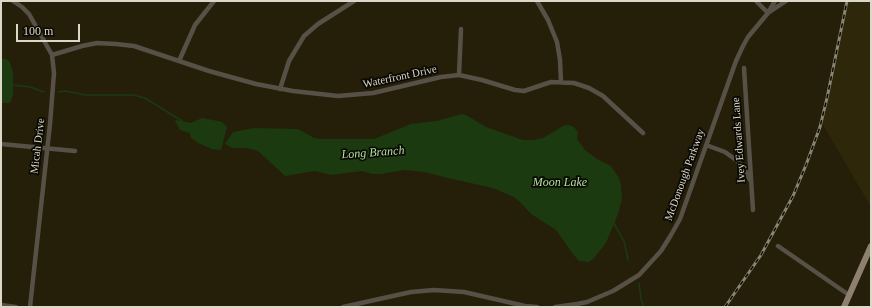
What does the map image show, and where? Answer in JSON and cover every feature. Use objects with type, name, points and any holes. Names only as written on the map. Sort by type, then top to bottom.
[{"type":"main road","points":[[844,307],[871,246]]},
{"type":"street","name":"Micah Drive","points":[[13,1],[29,14],[52,55],[54,73],[30,307]]},
{"type":"street","points":[[179,61],[195,25],[214,1]]},
{"type":"street","points":[[280,89],[289,61],[304,36],[318,24],[354,1]]},
{"type":"street","points":[[537,1],[548,20],[556,42],[560,60],[561,82]]},
{"type":"street","points":[[756,1],[768,13],[775,1]]},
{"type":"street","name":"McDonough Parkway","points":[[555,307],[577,304],[605,295],[631,281],[652,261],[668,242],[680,219],[736,61],[743,46],[748,37],[768,13],[786,1]]},
{"type":"street","points":[[459,75],[461,29]]},
{"type":"street","name":"Waterfront Drive","points":[[52,55],[82,46],[97,44],[134,46],[235,79],[280,89],[317,94],[354,95],[391,90],[441,77],[459,75],[524,91],[551,82],[574,82],[594,90],[603,96],[643,133]]},
{"type":"street","name":"Ivey Edwards Lane","points":[[744,68],[753,210]]},
{"type":"street","points":[[1,144],[75,152]]},
{"type":"street","points":[[706,145],[725,152],[736,160],[744,168],[751,183]]},
{"type":"street","points":[[778,246],[850,295]]},
{"type":"street","points":[[343,307],[411,292],[434,290],[454,291],[525,306],[537,307]]},
{"type":"street","points":[[1,305],[16,307]]},
{"type":"shaded area","points":[[847,1],[871,1],[871,207],[822,123]]},
{"type":"water","points":[[1,58],[10,62],[13,73],[13,94],[9,103],[1,103]]},
{"type":"water","name":"Moon Lake","points":[[461,114],[466,115],[486,127],[523,140],[543,138],[563,126],[568,125],[574,127],[578,132],[577,139],[585,150],[597,159],[611,166],[619,178],[622,199],[618,214],[606,243],[594,258],[589,262],[579,261],[556,230],[531,214],[514,197],[493,188],[424,172],[404,170],[381,174],[372,174],[362,171],[331,175],[315,171],[285,176],[258,151],[247,148],[232,148],[225,144],[233,132],[254,128],[297,129],[314,138],[320,139],[374,139],[411,124],[437,121]]},
{"type":"water","points":[[202,118],[222,122],[227,127],[221,150],[212,149],[198,143],[191,138],[190,133],[180,130],[175,121],[191,123]]},
{"type":"waterway","name":"Long Branch","points":[[13,85],[30,87],[44,92]]},
{"type":"waterway","name":"Long Branch","points":[[58,92],[65,91],[86,95],[133,95],[145,98],[182,121]]},
{"type":"waterway","name":"Long Branch","points":[[613,222],[624,241],[628,260]]},
{"type":"waterway","name":"Long Branch","points":[[639,283],[641,299],[644,307]]},
{"type":"railway","points":[[725,307],[761,255],[793,196],[806,165],[820,127],[847,1]]}]
